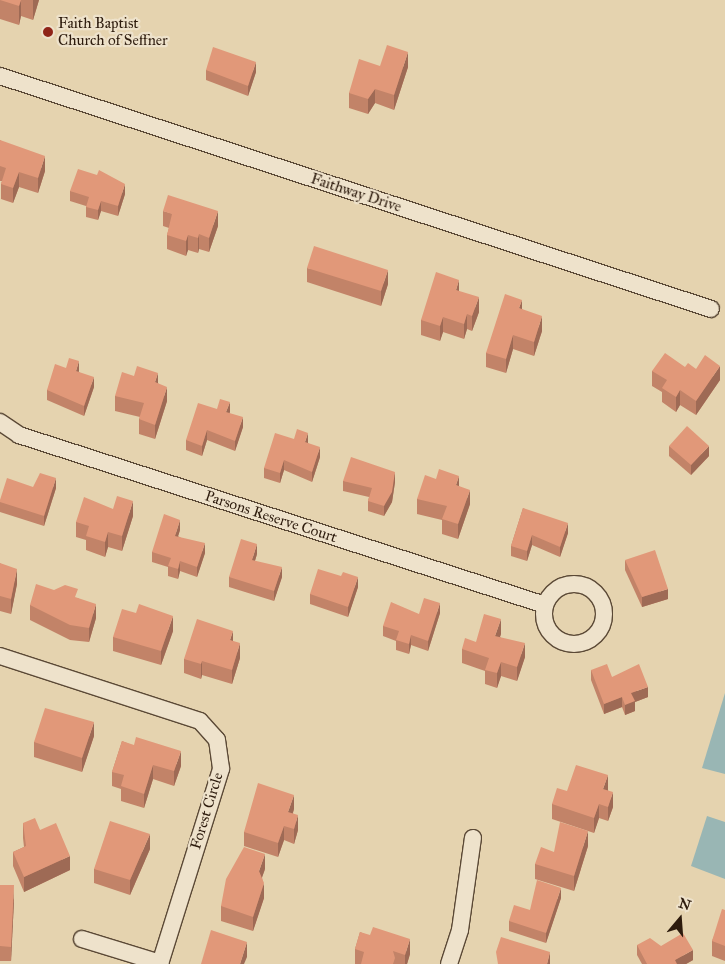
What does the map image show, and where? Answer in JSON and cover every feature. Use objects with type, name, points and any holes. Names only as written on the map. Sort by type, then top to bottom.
[{"type":"street","name":"Faithway Drive","points":[[0,76],[711,309]]},
{"type":"street","name":"Parsons Reserve Court","points":[[0,422],[19,435],[544,605]]},
{"type":"street","name":"Forest Circle","points":[[0,656],[200,721],[218,740],[221,769],[160,964]]},
{"type":"street","points":[[449,964],[460,930],[473,838]]},
{"type":"street","points":[[82,939],[160,964]]},
{"type":"water","points":[[725,693],[725,774],[702,768]]},
{"type":"water","points":[[707,816],[725,822],[725,879],[691,866]]},
{"type":"building","points":[[0,0],[21,0],[19,6]]},
{"type":"building","points":[[387,45],[408,52],[394,95],[375,89],[368,99],[349,93],[359,59],[380,66]]},
{"type":"building","points":[[213,47],[256,62],[248,86],[206,70]]},
{"type":"building","points":[[0,140],[45,156],[38,178],[19,172],[13,188],[1,184],[6,168],[0,166]]},
{"type":"building","points":[[78,169],[97,175],[99,170],[125,184],[118,206],[101,201],[98,210],[86,207],[89,197],[70,191]]},
{"type":"building","points":[[168,195],[218,211],[209,238],[199,234],[198,238],[188,235],[186,241],[167,235],[172,214],[163,211]]},
{"type":"building","points":[[314,246],[388,270],[381,291],[307,268]]},
{"type":"building","points":[[436,272],[459,280],[456,290],[479,297],[472,316],[467,314],[464,324],[443,317],[440,326],[421,320]]},
{"type":"building","points":[[505,294],[522,300],[519,308],[542,316],[534,342],[513,335],[506,359],[486,353]]},
{"type":"building","points":[[665,353],[685,367],[688,363],[696,369],[705,355],[720,366],[696,401],[680,390],[676,397],[662,388],[667,380],[652,371]]},
{"type":"building","points":[[69,358],[79,361],[76,371],[94,377],[84,406],[47,390],[55,364],[66,368]]},
{"type":"building","points":[[137,366],[158,373],[155,382],[167,387],[155,425],[139,419],[144,403],[115,396],[122,372],[134,376]]},
{"type":"building","points":[[220,399],[230,402],[226,412],[243,417],[235,441],[207,430],[202,446],[186,440],[198,403],[217,409]]},
{"type":"building","points":[[687,426],[709,446],[691,465],[669,446]]},
{"type":"building","points":[[297,429],[308,433],[305,442],[320,447],[312,472],[284,460],[280,473],[264,468],[275,433],[294,439]]},
{"type":"building","points":[[351,457],[395,472],[392,492],[384,506],[368,501],[372,488],[343,481]]},
{"type":"building","points":[[439,469],[459,476],[456,485],[470,490],[458,524],[442,519],[447,506],[417,499],[425,475],[436,479]]},
{"type":"building","points":[[40,473],[56,478],[44,516],[0,502],[7,478],[33,487]]},
{"type":"building","points":[[117,496],[133,501],[122,536],[108,532],[105,542],[86,536],[89,526],[76,522],[84,497],[113,509]]},
{"type":"building","points":[[523,508],[568,523],[560,547],[532,535],[527,551],[511,546]]},
{"type":"building","points":[[164,514],[180,520],[175,536],[205,543],[197,567],[180,561],[178,569],[168,566],[171,558],[152,552]]},
{"type":"building","points":[[241,539],[257,544],[252,560],[282,567],[274,591],[229,577]]},
{"type":"building","points":[[655,550],[668,589],[642,597],[625,560]]},
{"type":"building","points":[[0,563],[17,569],[11,599],[0,596]]},
{"type":"building","points":[[318,569],[341,576],[343,572],[358,577],[348,607],[310,594]]},
{"type":"building","points":[[36,584],[54,590],[65,585],[78,589],[75,597],[96,604],[89,628],[70,625],[30,605]]},
{"type":"building","points":[[424,598],[440,603],[428,641],[411,635],[409,644],[396,640],[399,631],[383,626],[391,602],[419,614]]},
{"type":"building","points":[[139,604],[173,616],[161,651],[113,637],[122,609],[136,613]]},
{"type":"building","points":[[484,614],[501,619],[495,636],[525,643],[517,667],[501,662],[497,673],[485,670],[489,658],[462,649],[465,638],[476,642]]},
{"type":"building","points":[[197,619],[233,631],[230,640],[240,643],[232,670],[202,661],[201,664],[184,659]]},
{"type":"building","points":[[607,664],[612,677],[639,664],[648,687],[631,693],[635,701],[625,705],[622,697],[604,704],[591,670]]},
{"type":"building","points":[[45,708],[94,722],[82,758],[34,742]]},
{"type":"building","points":[[136,737],[181,751],[174,771],[153,765],[144,794],[121,786],[124,775],[112,772],[122,741],[134,745]]},
{"type":"building","points":[[576,765],[608,775],[603,789],[613,792],[608,807],[599,804],[594,818],[552,804],[557,788],[567,791]]},
{"type":"building","points":[[258,783],[294,795],[288,812],[298,815],[294,829],[284,826],[278,843],[244,832]]},
{"type":"building","points":[[35,818],[40,830],[56,823],[70,856],[24,877],[13,852],[26,846],[23,823]]},
{"type":"building","points":[[110,821],[150,834],[130,880],[94,869]]},
{"type":"building","points":[[560,822],[588,831],[574,876],[535,864],[541,847],[554,852]]},
{"type":"building","points":[[244,847],[265,854],[259,871],[264,883],[253,917],[221,906],[226,879]]},
{"type":"building","points":[[537,880],[561,888],[546,933],[509,921],[514,905],[530,910]]},
{"type":"building","points":[[0,885],[14,885],[11,947],[0,946]]},
{"type":"building","points":[[722,909],[725,910],[725,946],[712,941]]},
{"type":"building","points":[[373,927],[410,939],[405,955],[393,951],[395,958],[393,964],[361,964],[364,952],[355,949],[360,932],[370,935]]},
{"type":"building","points":[[211,930],[247,942],[240,964],[201,964]]},
{"type":"building","points":[[683,933],[693,950],[675,960],[677,964],[647,964],[637,945],[650,938],[661,946]]},
{"type":"building","points":[[501,937],[550,952],[547,964],[498,964],[496,952]]},
{"type":"place","name":"Faith Baptist Church of Seffner","points":[[48,32]]}]
